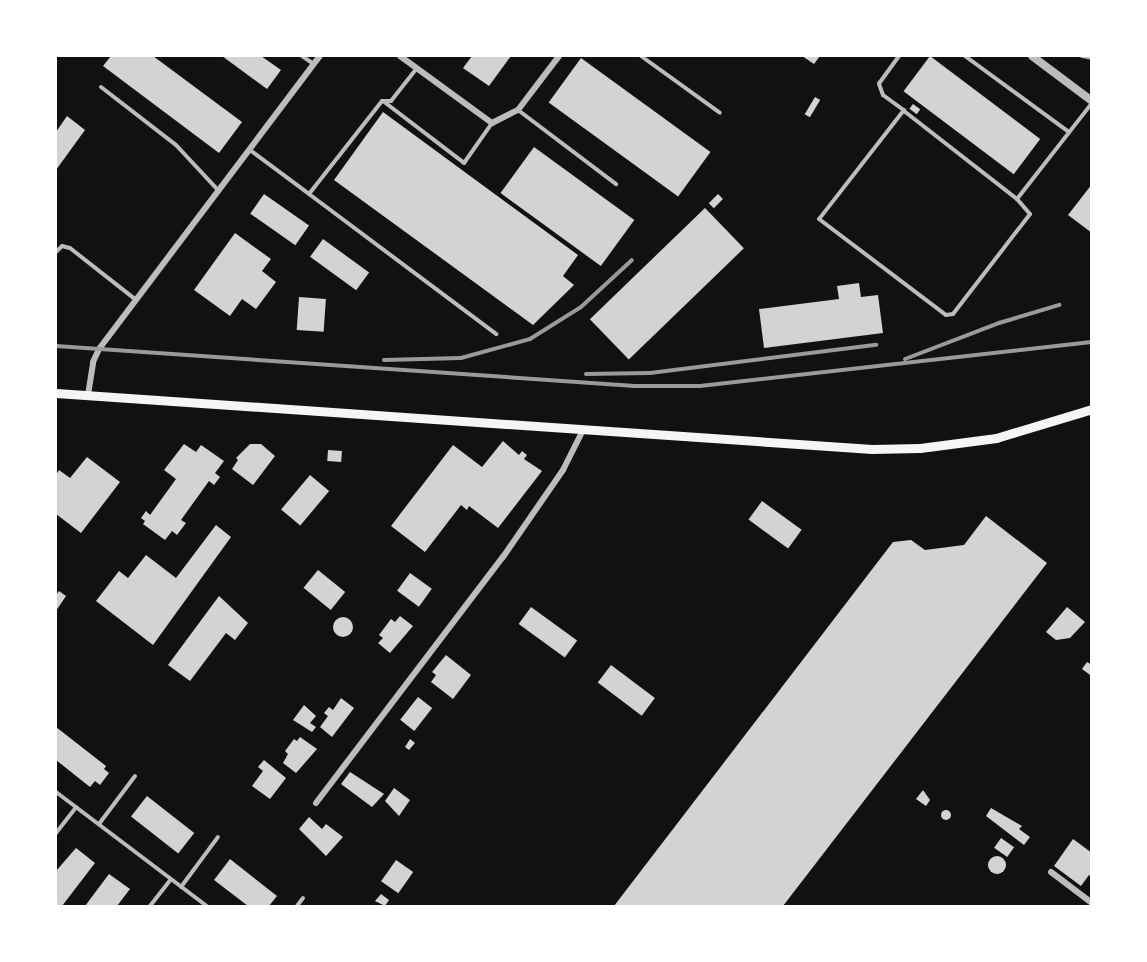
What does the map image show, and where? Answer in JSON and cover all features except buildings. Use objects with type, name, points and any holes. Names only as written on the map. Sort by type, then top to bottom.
[{"type":"main road","points":[[58,396],[88,395],[872,449],[920,448],[996,438],[1092,409]]},
{"type":"street","points":[[88,395],[95,357],[320,56]]},
{"type":"street","points":[[400,56],[492,123],[518,110],[559,56]]},
{"type":"street","points":[[1032,56],[1092,102]]},
{"type":"street","points":[[316,802],[503,557],[563,470],[583,430]]},
{"type":"street","points":[[1051,872],[1092,903]]},
{"type":"lane","points":[[302,56],[314,64]]},
{"type":"lane","points":[[641,56],[720,113]]},
{"type":"lane","points":[[899,56],[879,84],[883,95],[904,110],[1017,199],[1030,214],[953,314],[946,315],[819,219],[904,110]]},
{"type":"lane","points":[[965,56],[1069,132]]},
{"type":"lane","points":[[1082,56],[1092,58]]},
{"type":"lane","points":[[382,101],[391,101],[417,68]]},
{"type":"lane","points":[[101,87],[176,145],[218,190]]},
{"type":"lane","points":[[382,101],[464,162],[492,123]]},
{"type":"lane","points":[[309,194],[382,101]]},
{"type":"lane","points":[[1017,199],[1092,102]]},
{"type":"lane","points":[[518,110],[616,184]]},
{"type":"lane","points":[[249,150],[496,334]]},
{"type":"lane","points":[[56,252],[62,246],[70,248],[136,300]]},
{"type":"lane","points":[[99,824],[135,776]]},
{"type":"lane","points":[[56,792],[207,906]]},
{"type":"lane","points":[[56,833],[76,807]]},
{"type":"lane","points":[[181,887],[218,837]]},
{"type":"lane","points":[[150,906],[171,879]]},
{"type":"lane","points":[[297,906],[303,898]]},
{"type":"railway","points":[[384,360],[461,358],[530,339],[581,307],[632,260]]},
{"type":"railway","points":[[905,359],[999,323],[1059,305]]},
{"type":"railway","points":[[56,346],[635,386],[700,386],[1092,342]]},
{"type":"railway","points":[[586,374],[650,373],[876,345]]}]
